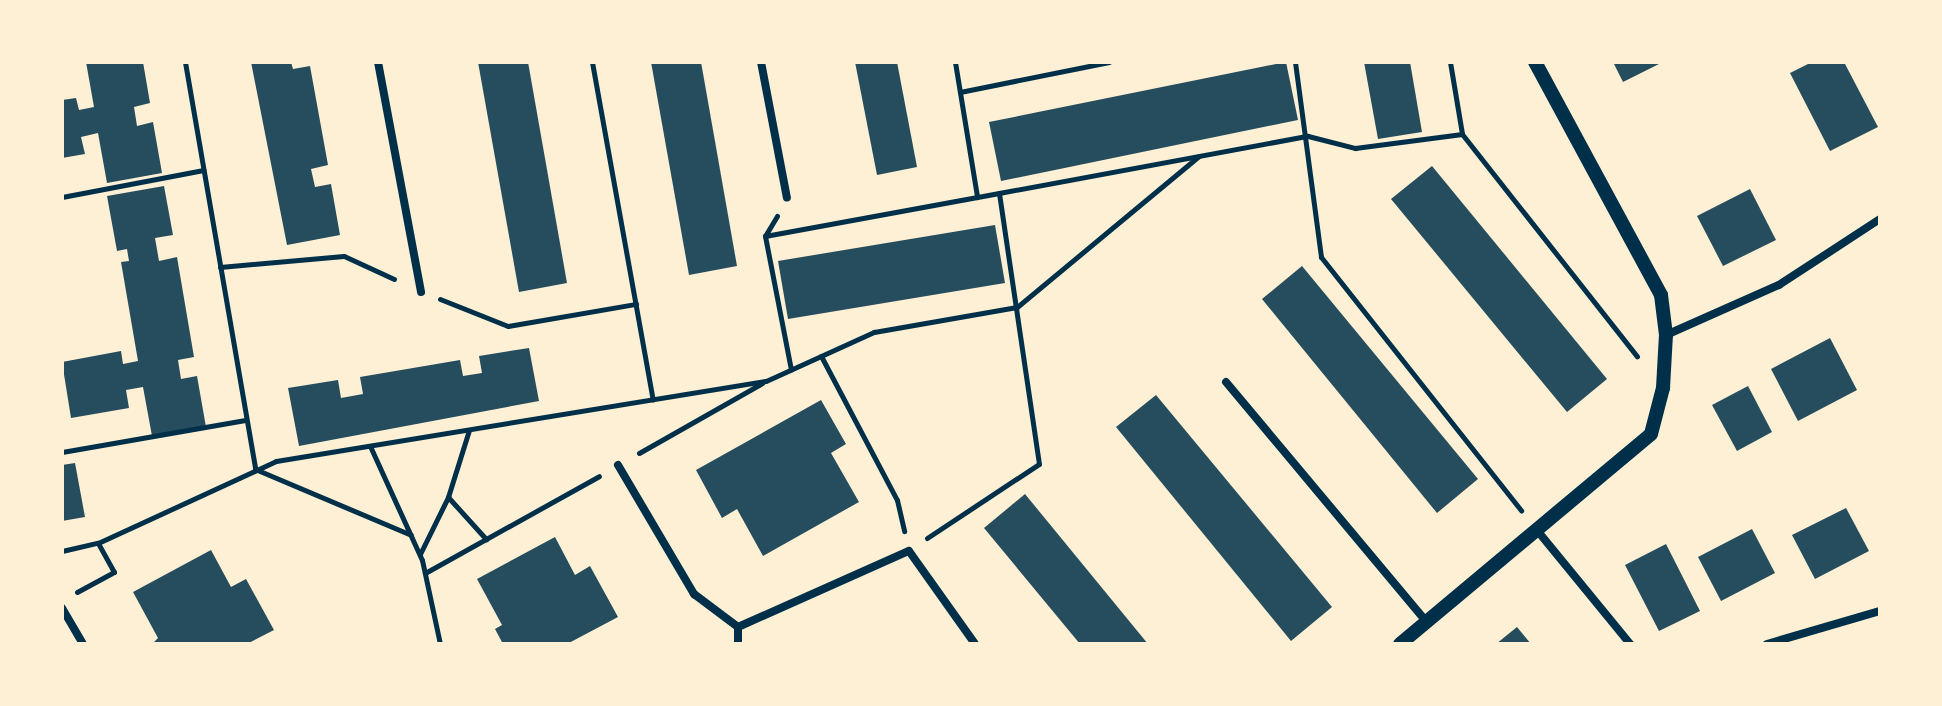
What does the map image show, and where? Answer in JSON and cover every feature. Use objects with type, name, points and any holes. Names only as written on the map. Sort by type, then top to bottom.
[{"type":"street","points":[[378,62],[421,292]]},
{"type":"street","points":[[761,62],[787,198]]},
{"type":"street","points":[[1400,644],[1651,434],[1663,388],[1666,335],[1661,295],[1535,62]]},
{"type":"street","points":[[1666,335],[1779,285],[1880,219]]},
{"type":"street","points":[[1226,382],[1426,621]]},
{"type":"street","points":[[618,465],[694,594],[738,627]]},
{"type":"street","points":[[1536,528],[1630,644]]},
{"type":"street","points":[[738,627],[909,551],[975,644]]},
{"type":"street","points":[[62,608],[83,644]]},
{"type":"street","points":[[1767,644],[1880,611]]},
{"type":"street","points":[[738,627],[738,644]]},
{"type":"path","points":[[185,62],[255,469]]},
{"type":"path","points":[[592,62],[653,400]]},
{"type":"path","points":[[955,62],[977,197]]},
{"type":"path","points":[[960,92],[1109,62]]},
{"type":"path","points":[[1295,62],[1308,136],[1321,257],[1536,528]]},
{"type":"path","points":[[1450,62],[1462,134],[1663,388]]},
{"type":"path","points":[[765,236],[1308,136],[1355,148],[1462,134]]},
{"type":"path","points":[[62,551],[98,543],[255,469],[370,446],[766,381],[874,332],[1017,307],[1199,156]]},
{"type":"path","points":[[62,197],[203,170]]},
{"type":"path","points":[[821,356],[897,500],[909,551],[1039,464],[999,193]]},
{"type":"path","points":[[787,198],[765,236],[791,370]]},
{"type":"path","points":[[62,452],[245,420]]},
{"type":"path","points":[[420,554],[448,497],[469,430]]},
{"type":"path","points":[[370,446],[420,554],[440,644]]},
{"type":"path","points":[[255,469],[411,535]]},
{"type":"path","points":[[448,497],[486,539]]},
{"type":"path","points":[[62,601],[114,572],[98,543]]},
{"type":"building","points":[[86,62],[143,62],[150,103],[134,107],[137,126],[153,122],[162,173],[107,183],[98,133],[81,137],[85,154],[62,158],[62,100],[76,98],[79,110],[94,107]]},
{"type":"building","points":[[251,62],[291,62],[293,69],[310,66],[328,165],[311,169],[315,187],[331,184],[340,235],[287,245]]},
{"type":"building","points":[[478,62],[528,62],[567,283],[519,292]]},
{"type":"building","points":[[651,62],[701,62],[737,266],[689,275]]},
{"type":"building","points":[[855,62],[897,62],[917,167],[877,175]]},
{"type":"building","points":[[1286,62],[1298,120],[1001,181],[989,122]]},
{"type":"building","points":[[1364,62],[1410,62],[1422,132],[1378,139]]},
{"type":"building","points":[[1613,62],[1663,62],[1623,82]]},
{"type":"building","points":[[1812,62],[1844,62],[1878,127],[1830,151],[1790,73]]},
{"type":"building","points":[[1432,166],[1607,379],[1567,412],[1391,199]]},
{"type":"building","points":[[164,186],[173,235],[155,238],[159,261],[177,257],[194,357],[178,360],[181,379],[197,376],[206,427],[152,436],[143,387],[126,390],[129,408],[71,418],[62,362],[121,351],[123,364],[138,361],[121,262],[129,261],[127,249],[117,251],[107,196]]},
{"type":"building","points":[[1750,189],[1776,240],[1723,266],[1697,216]]},
{"type":"building","points":[[995,225],[1005,283],[788,319],[778,261]]},
{"type":"building","points":[[1302,266],[1478,479],[1437,513],[1262,299]]},
{"type":"building","points":[[1830,338],[1857,390],[1798,421],[1771,369]]},
{"type":"building","points":[[529,348],[539,401],[299,446],[288,388],[338,380],[341,398],[363,394],[360,377],[460,360],[463,376],[482,373],[479,356]]},
{"type":"building","points":[[1748,386],[1772,432],[1737,451],[1712,405]]},
{"type":"building","points":[[1156,395],[1332,607],[1291,641],[1116,427]]},
{"type":"building","points":[[821,400],[846,444],[831,453],[859,502],[763,556],[737,509],[722,518],[696,470]]},
{"type":"building","points":[[75,463],[85,517],[62,521],[62,465]]},
{"type":"building","points":[[1025,494],[1148,644],[1080,644],[984,528]]},
{"type":"building","points":[[1846,508],[1869,551],[1815,579],[1792,535]]},
{"type":"building","points":[[1752,529],[1775,573],[1721,601],[1698,557]]},
{"type":"building","points":[[555,537],[575,575],[590,566],[618,617],[567,644],[503,644],[495,629],[502,625],[477,579]]},
{"type":"building","points":[[1666,544],[1700,611],[1659,631],[1625,565]]},
{"type":"building","points":[[211,550],[231,587],[246,579],[274,630],[247,644],[152,644],[158,638],[133,592]]},
{"type":"building","points":[[1517,627],[1531,644],[1496,644]]}]
